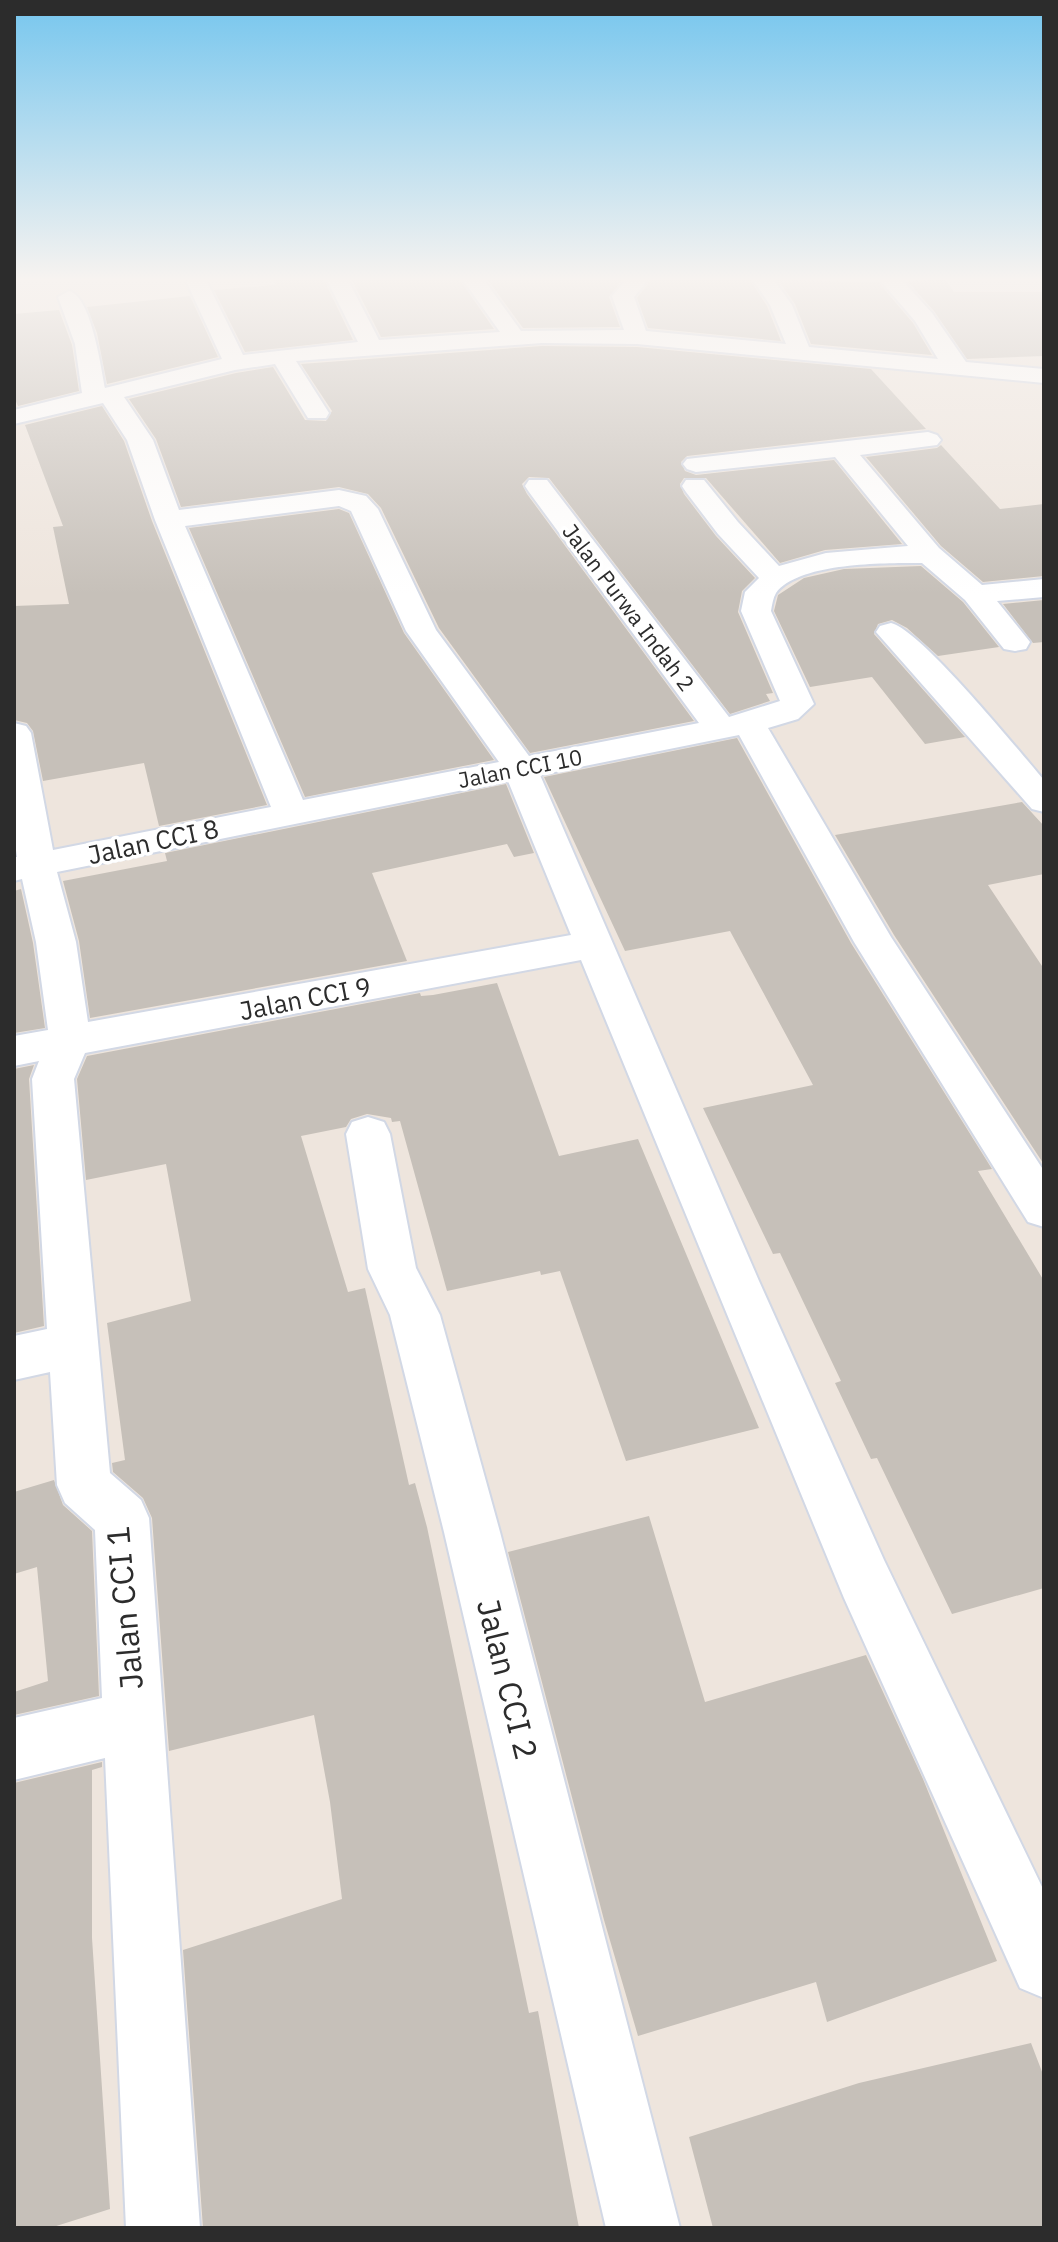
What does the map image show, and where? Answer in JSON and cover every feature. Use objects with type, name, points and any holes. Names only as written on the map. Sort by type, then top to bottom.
[{"type":"street","points":[[99,385],[102,396],[140,440],[169,520],[291,813]]},
{"type":"street","points":[[14,417],[148,385]]},
{"type":"street","points":[[299,385],[317,413]]},
{"type":"street","points":[[928,440],[842,449],[696,475],[728,528],[774,577],[810,564],[875,556],[929,554]]},
{"type":"street","points":[[842,449],[929,554],[975,594],[1015,642]]},
{"type":"street","name":"Jalan Purwa Indah 2","points":[[538,486],[734,725],[1041,1200]]},
{"type":"street","points":[[169,520],[339,498],[360,503],[421,631],[520,768],[858,1566],[1044,1964]]},
{"type":"street","name":"Jalan CCI 10","points":[[291,813],[786,712],[798,704],[756,611],[754,600],[759,589],[774,577]]},
{"type":"street","points":[[975,594],[1044,588]]},
{"type":"street","points":[[891,632],[922,662],[1044,801]]},
{"type":"street","points":[[14,733],[26,867],[56,942],[70,1040]]},
{"type":"street","name":"Jalan CCI 8","points":[[26,867],[291,813]]},
{"type":"street","name":"Jalan CCI 9","points":[[14,1051],[596,944]]},
{"type":"street","name":"Jalan CCI 1","points":[[70,1040],[53,1079],[72,1345],[84,1485],[122,1518],[163,2228]]},
{"type":"street","name":"Jalan CCI 2","points":[[368,1134],[392,1269],[415,1315],[464,1501],[643,2228]]},
{"type":"street","points":[[14,1358],[72,1345]]},
{"type":"street","points":[[14,1749],[133,1721]]},
{"type":"building","points":[[14,385],[78,385],[79,391],[18,406]]},
{"type":"building","points":[[188,385],[284,385],[305,420],[326,421],[332,411],[315,385],[885,385],[926,429],[687,456],[681,462],[685,471],[696,475],[834,460],[902,544],[825,550],[780,563],[706,478],[684,478],[680,484],[684,494],[716,536],[755,578],[742,591],[738,612],[773,693],[766,694],[770,701],[730,714],[549,478],[529,477],[522,484],[527,494],[694,721],[530,753],[439,628],[381,508],[368,494],[339,487],[181,507],[156,439],[129,399]]},
{"type":"building","points":[[102,406],[124,441],[152,521],[267,805],[159,826],[144,763],[43,781],[33,731],[27,723],[14,720],[14,606],[69,604],[53,527],[63,526],[25,425]]},
{"type":"building","points":[[941,445],[1000,509],[1044,504],[1044,576],[983,582],[941,546],[866,457]]},
{"type":"building","points":[[339,509],[349,513],[404,633],[494,760],[305,797],[189,528]]},
{"type":"building","points":[[921,566],[963,602],[999,647],[938,656],[907,628],[892,620],[878,624],[874,634],[965,737],[925,744],[872,677],[810,687],[774,611],[778,595],[804,578],[844,569]]},
{"type":"building","points":[[1044,600],[1044,642],[1033,643],[1003,604]]},
{"type":"building","points":[[737,738],[851,943],[992,1169],[978,1171],[1044,1281],[1044,1588],[952,1614],[877,1458],[871,1459],[835,1383],[841,1381],[780,1253],[773,1254],[703,1108],[813,1085],[730,931],[625,951],[544,777]]},
{"type":"building","points":[[506,784],[534,853],[514,857],[507,844],[372,873],[407,961],[90,1018],[79,941],[63,881],[167,861],[165,853]]},
{"type":"building","points":[[1022,802],[1044,826],[1044,874],[988,885],[1044,969],[1043,1163],[894,935],[835,835]]},
{"type":"building","points":[[21,889],[33,943],[45,1028],[14,1033],[14,891]]},
{"type":"building","points":[[497,983],[559,1156],[638,1139],[759,1428],[626,1461],[560,1271],[541,1275],[540,1271],[447,1291],[400,1121],[392,1122],[391,1118],[367,1114],[351,1119],[346,1127],[301,1136],[348,1292],[365,1288],[409,1485],[415,1483],[427,1527],[529,2013],[538,2011],[579,2228],[203,2228],[183,1950],[342,1899],[330,1802],[314,1715],[169,1751],[152,1518],[143,1498],[113,1472],[112,1463],[125,1460],[107,1323],[191,1301],[166,1164],[86,1180],[77,1079],[87,1056],[420,993],[421,996],[433,995]]},
{"type":"building","points":[[34,1065],[29,1079],[44,1326],[14,1333],[14,1069]]},
{"type":"building","points":[[54,1480],[63,1505],[92,1531],[99,1696],[14,1715],[14,1692],[48,1681],[37,1567],[14,1574],[14,1492]]},
{"type":"building","points":[[649,1516],[705,1702],[866,1655],[923,1779],[997,1961],[827,2022],[816,1982],[638,2036],[604,1920],[508,1552]]},
{"type":"building","points":[[102,1762],[102,1767],[92,1770],[92,1938],[110,2209],[50,2228],[14,2228],[14,1783]]},
{"type":"building","points":[[1031,2043],[1044,2077],[1044,2228],[713,2228],[689,2137],[859,2083]]}]
